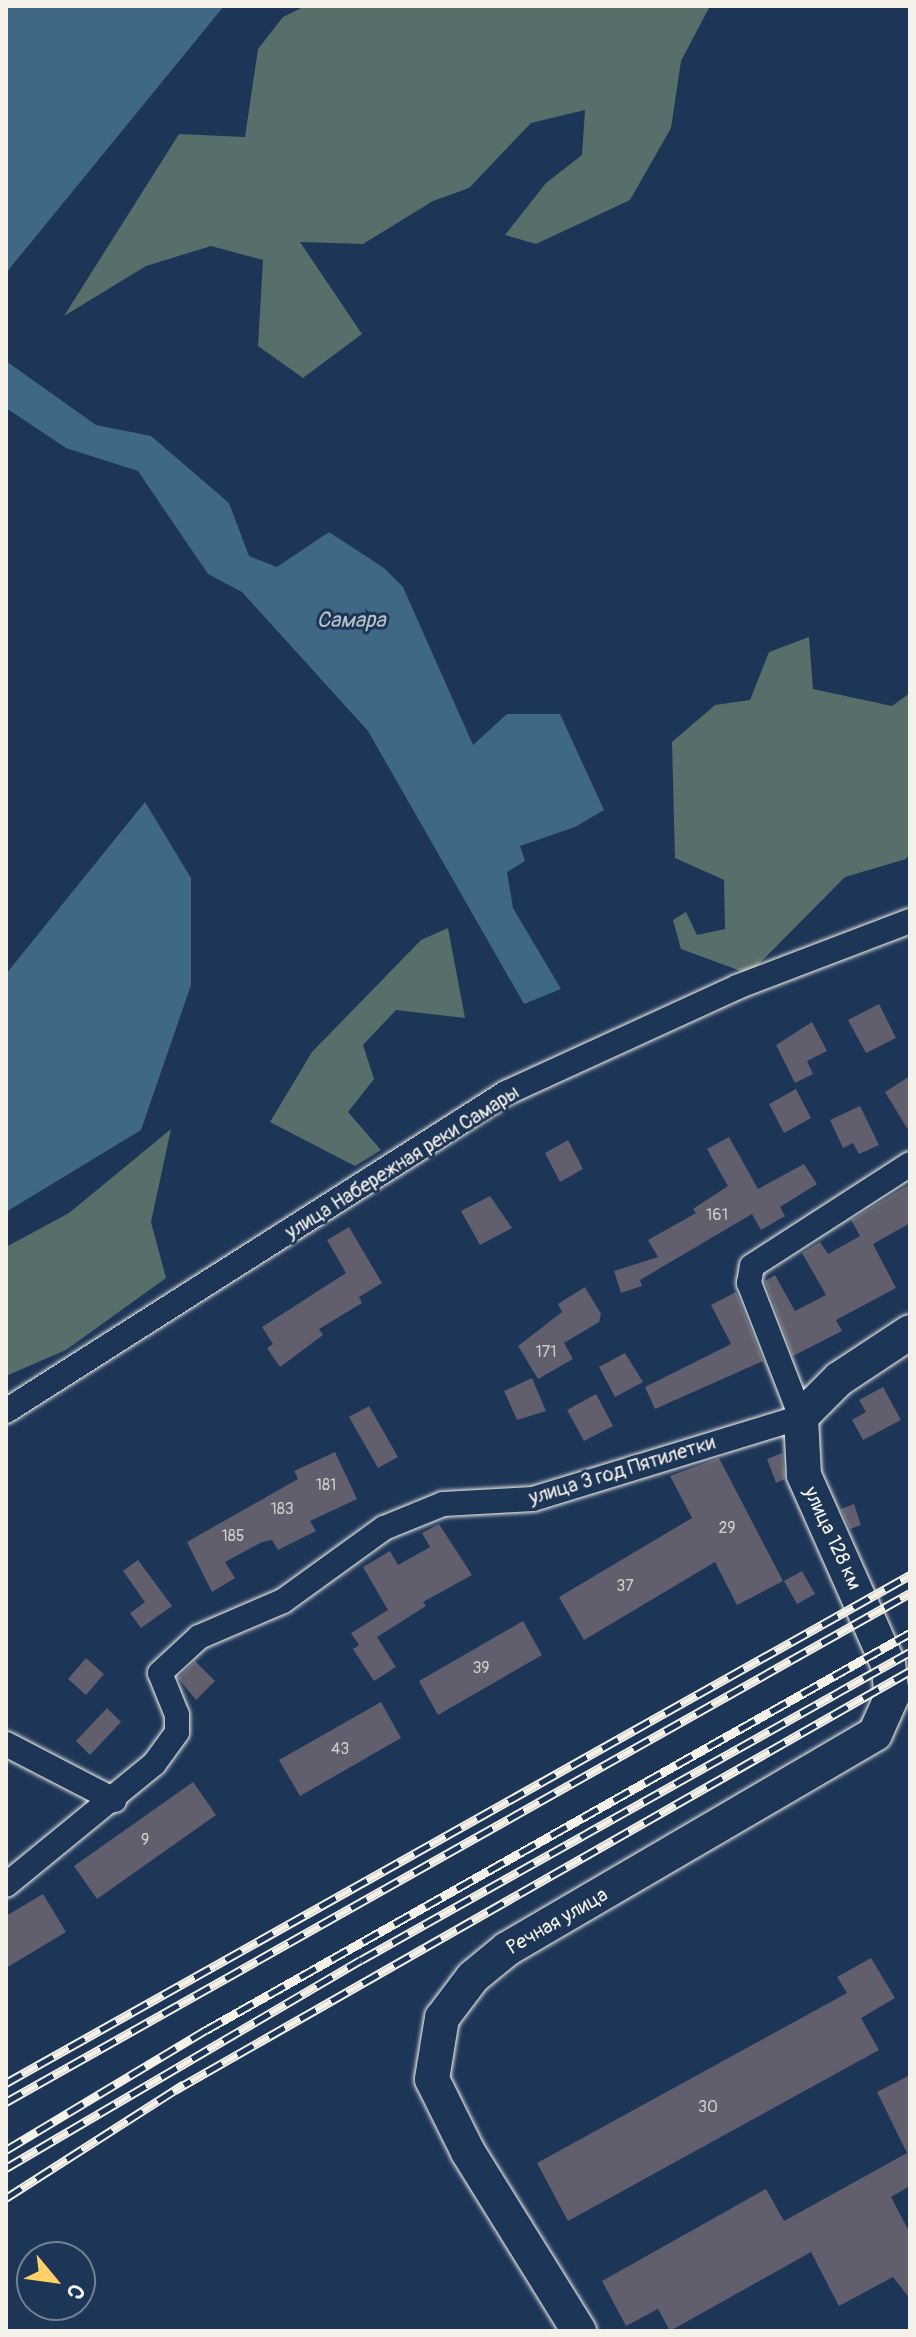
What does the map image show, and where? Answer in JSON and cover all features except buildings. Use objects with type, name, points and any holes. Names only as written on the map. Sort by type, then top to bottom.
[{"type":"street","name":"улица Набережная реки Самары","points":[[6,1411],[506,1093],[737,987],[910,921]]},
{"type":"street","points":[[910,1164],[752,1266],[749,1283],[801,1417],[839,1379],[910,1332]]},
{"type":"street","name":"улица 128 км","points":[[801,1417],[804,1475],[883,1649]]},
{"type":"street","name":"улица 3 год Пятилетки","points":[[6,1885],[114,1800],[154,1764],[177,1732],[177,1715],[160,1673],[199,1637],[283,1601],[384,1528],[443,1504],[533,1499],[801,1417]]},
{"type":"street","name":"Речная улица","points":[[579,2331],[468,2152],[432,2079],[442,2018],[473,1977],[507,1949],[875,1734],[892,1696],[883,1649]]},
{"type":"street","points":[[6,1744],[114,1800]]},
{"type":"green space","points":[[305,6],[710,6],[681,61],[671,128],[630,200],[536,244],[505,235],[546,183],[582,155],[585,110],[531,123],[469,188],[433,201],[363,244],[300,242],[362,334],[303,378],[258,346],[263,260],[211,246],[146,266],[64,316],[179,134],[245,137],[258,49],[283,17]]},
{"type":"green space","points":[[809,637],[813,689],[892,706],[910,693],[910,853],[906,859],[845,877],[749,974],[681,949],[673,920],[686,912],[697,935],[725,929],[724,880],[675,858],[672,742],[715,705],[750,700],[769,652]]},
{"type":"green space","points":[[448,928],[465,1018],[396,1010],[363,1045],[374,1079],[348,1112],[381,1150],[355,1166],[270,1122],[312,1052],[421,940]]},
{"type":"green space","points":[[171,1129],[151,1222],[166,1278],[66,1350],[6,1376],[6,1247],[69,1213]]},
{"type":"water","points":[[6,6],[224,6],[6,273]]},
{"type":"water","name":"Самара","points":[[6,361],[96,425],[151,436],[229,503],[249,556],[277,567],[329,532],[384,568],[403,587],[473,745],[507,714],[560,714],[604,810],[575,827],[520,846],[525,861],[507,872],[513,908],[561,989],[524,1004],[368,731],[242,592],[208,574],[138,471],[66,448],[6,408]]},
{"type":"water","points":[[145,802],[191,878],[191,985],[141,1130],[6,1212],[6,974]]},
{"type":"railway","points":[[6,2083],[910,1575]]},
{"type":"railway","points":[[6,2102],[910,1593]]},
{"type":"railway","points":[[6,2150],[206,2030],[910,1633]]},
{"type":"railway","points":[[6,2168],[361,1960],[910,1652]]},
{"type":"railway","points":[[175,2090],[910,1671]]},
{"type":"railway","points":[[6,2198],[184,2084]]}]
